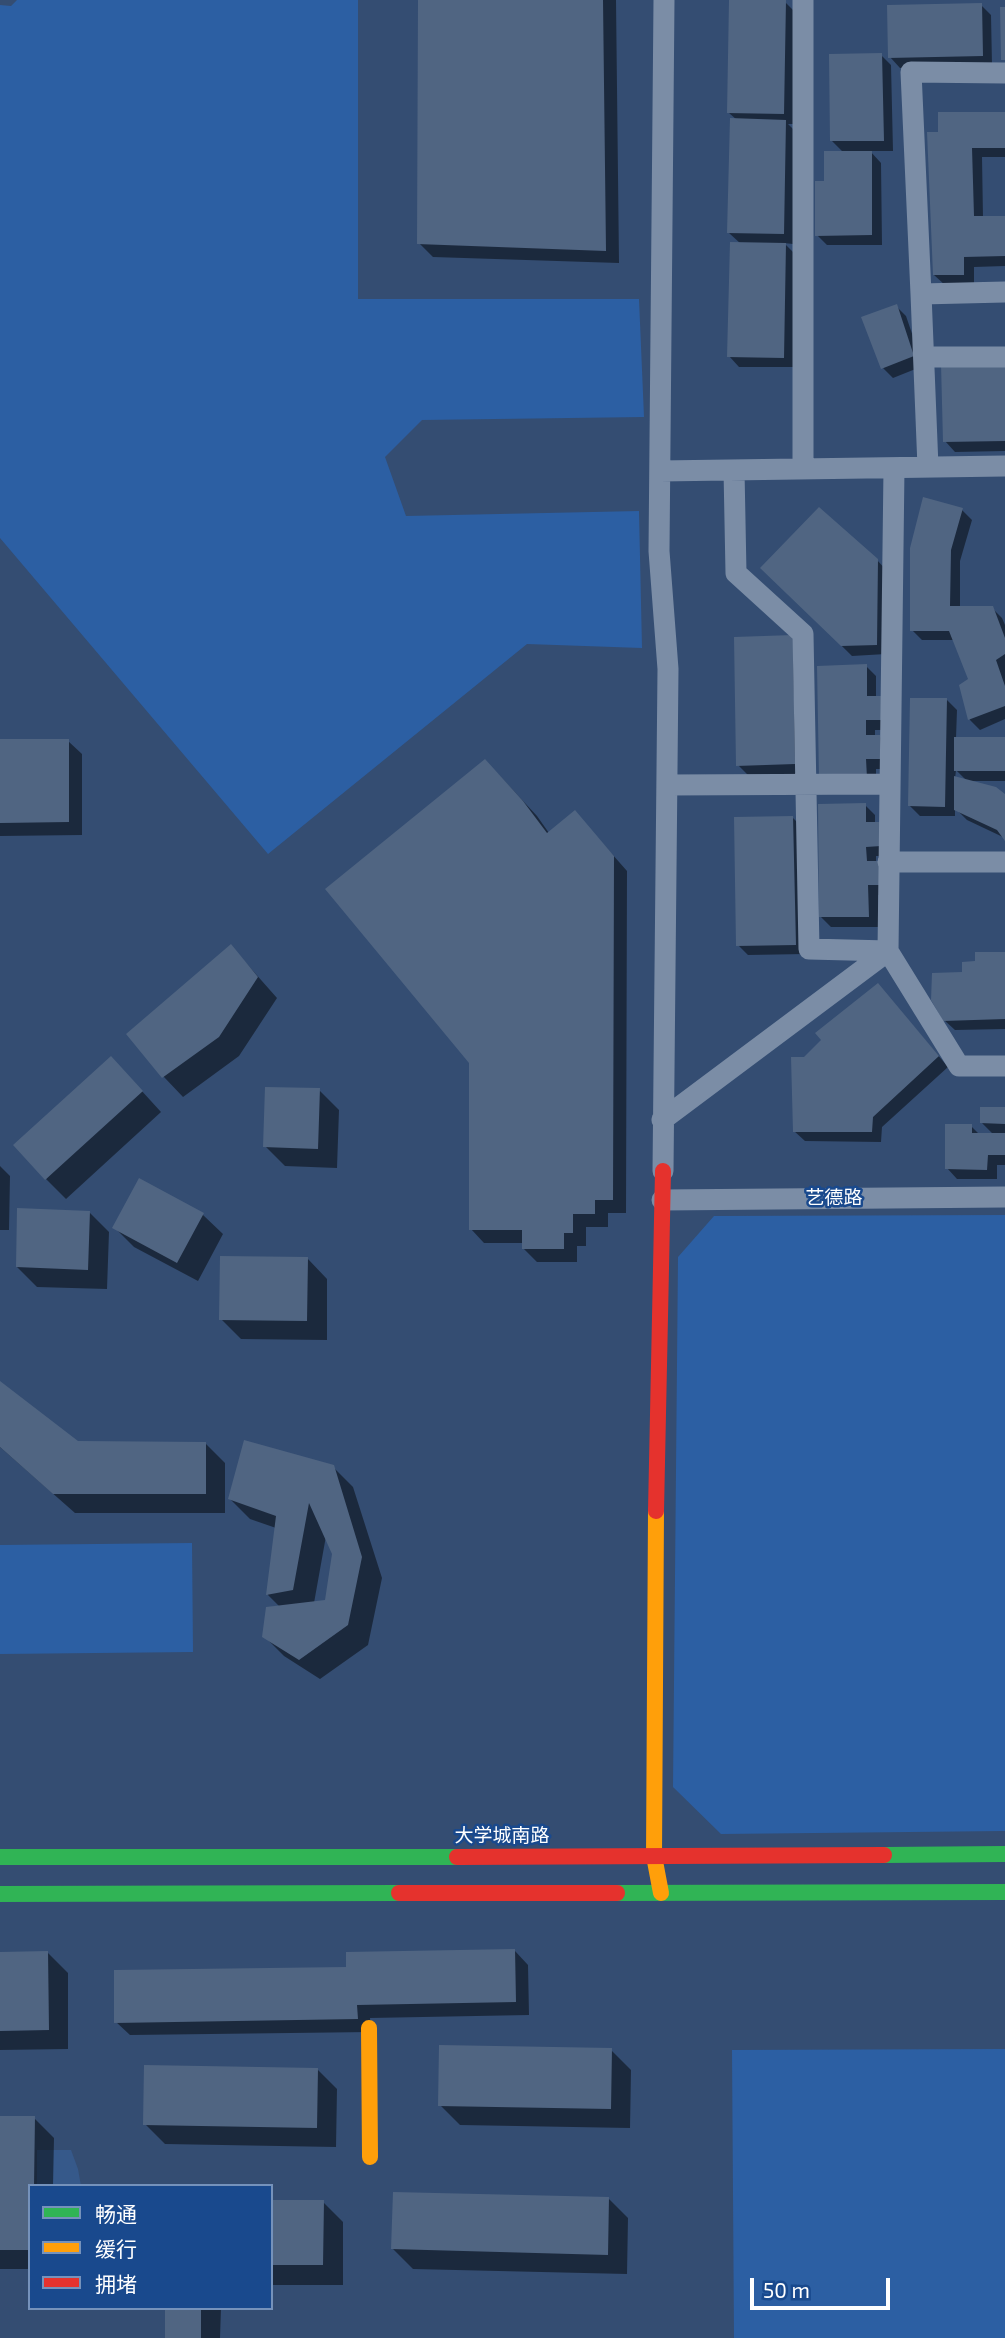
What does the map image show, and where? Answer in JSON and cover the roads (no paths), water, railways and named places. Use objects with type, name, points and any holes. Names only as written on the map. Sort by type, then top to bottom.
[{"type":"main road","points":[[661,1893],[654,1856],[655,1569],[663,1171]]},
{"type":"main road","name":"大学城南路","points":[[0,1857],[1005,1854]]},
{"type":"main road","points":[[0,1894],[1005,1892]]},
{"type":"main road","points":[[369,2028],[370,2157]]},
{"type":"street","points":[[663,1171],[668,669],[659,551],[664,0]]},
{"type":"street","points":[[803,0],[803,469]]},
{"type":"street","points":[[928,467],[911,72],[1005,73]]},
{"type":"street","points":[[921,294],[1005,292]]},
{"type":"street","points":[[924,357],[1005,357]]},
{"type":"street","points":[[660,471],[1005,466]]},
{"type":"street","points":[[894,468],[888,951],[959,1066],[1005,1066]]},
{"type":"street","points":[[734,470],[736,573],[803,634],[808,785],[809,948],[888,951]]},
{"type":"street","points":[[667,785],[889,784]]},
{"type":"street","points":[[888,862],[1005,862]]},
{"type":"street","points":[[662,1120],[888,951]]},
{"type":"street","name":"艺德路","points":[[662,1200],[1005,1197]]}]
